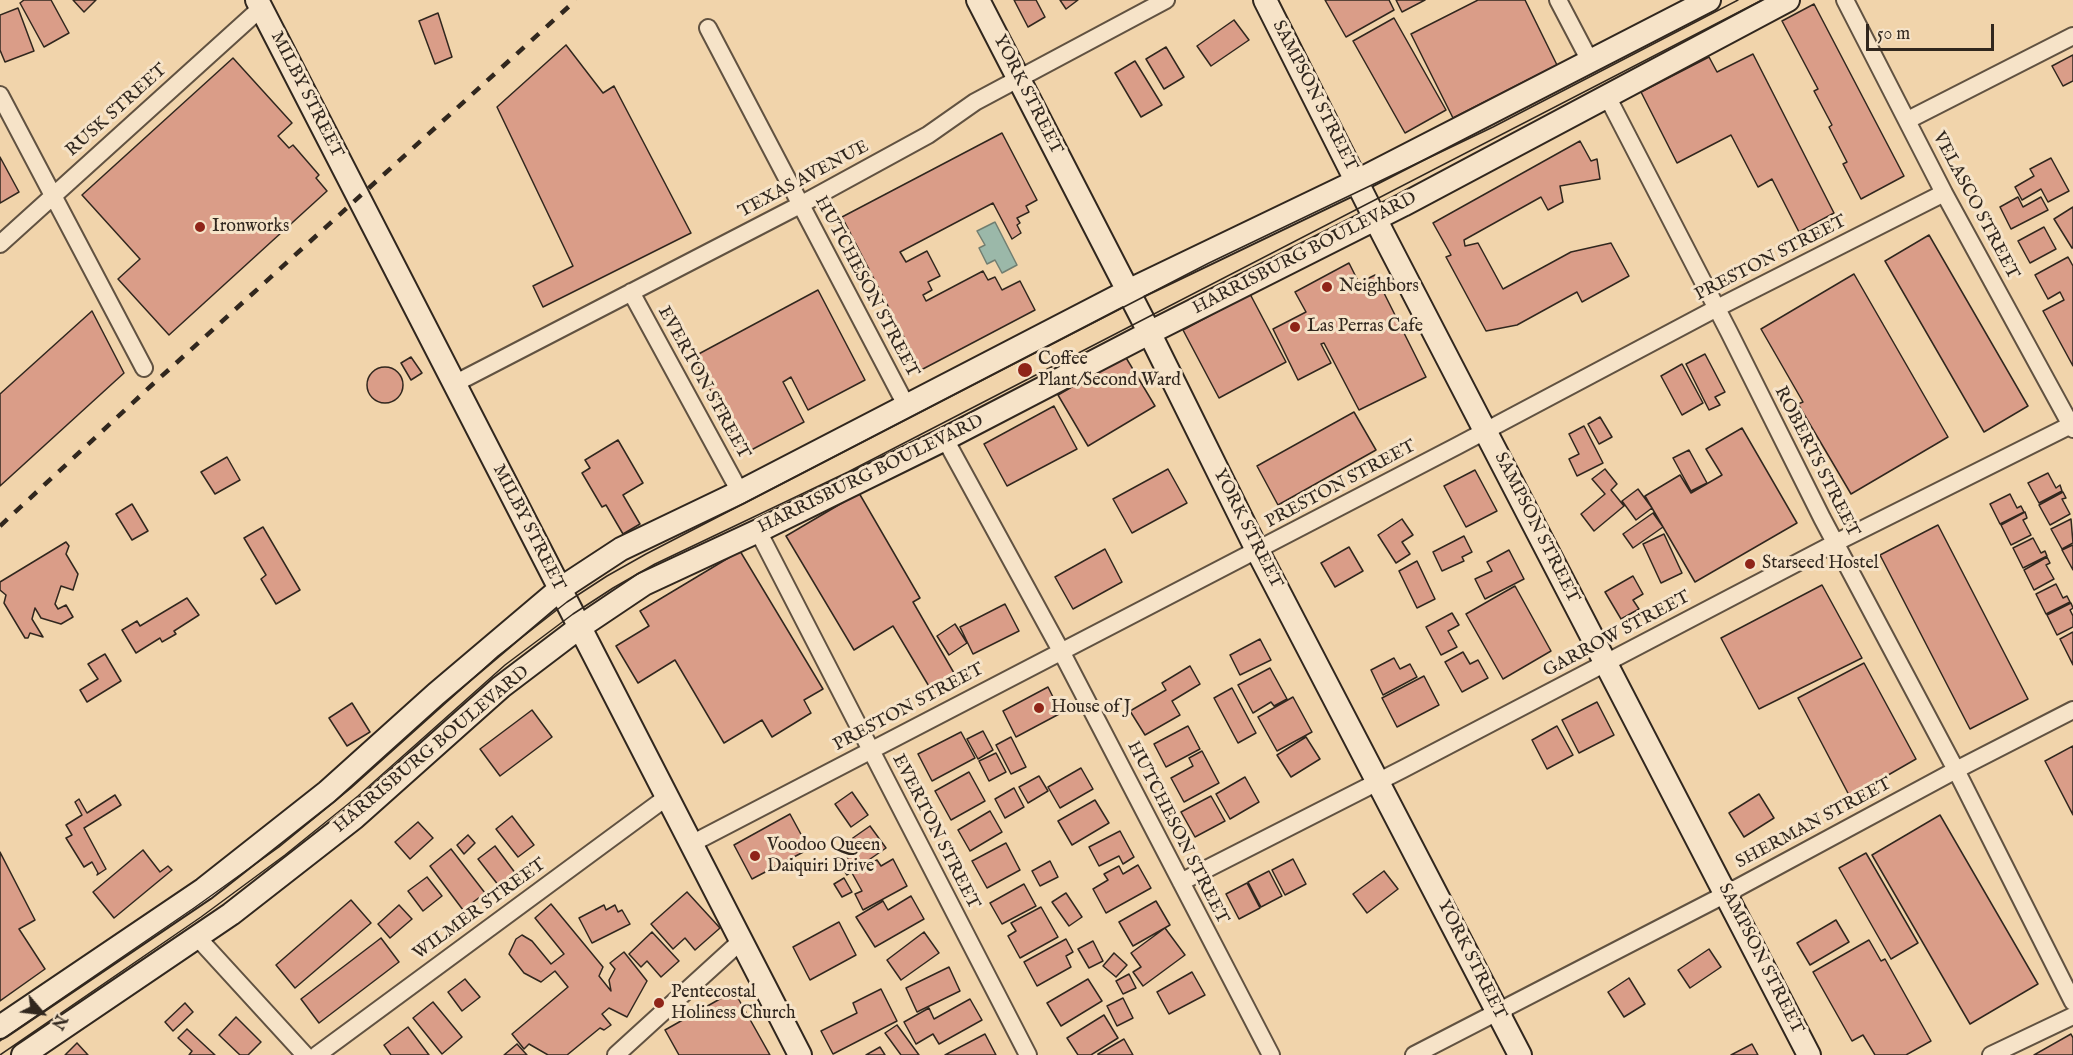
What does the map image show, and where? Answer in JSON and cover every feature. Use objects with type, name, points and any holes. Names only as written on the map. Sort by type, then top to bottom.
[{"type":"main road","name":"YORK STREET","points":[[978,0],[1128,291],[1257,550],[1520,1055]]},
{"type":"main road","name":"SAMPSON STREET","points":[[1265,0],[1375,219],[1809,1055]]},
{"type":"main road","name":"HARRISBURG BOULEVARD","points":[[0,1027],[204,889],[327,792],[436,694],[560,590],[621,549],[740,492],[1128,291],[1357,182],[1708,0]]},
{"type":"main road","name":"HARRISBURG BOULEVARD","points":[[23,1055],[231,914],[354,818],[501,687],[580,627],[644,584],[945,439],[1608,98],[1788,0]]},
{"type":"main road","name":"MILBY STREET","points":[[259,4],[800,1055]]},
{"type":"street","name":"TEXAS AVENUE","points":[[454,384],[800,205],[928,135],[975,102],[1166,0]]},
{"type":"street","points":[[1558,0],[1590,61]]},
{"type":"street","name":"VELASCO STREET","points":[[1845,0],[1944,193],[2072,426]]},
{"type":"street","name":"RUSK STREET","points":[[0,244],[259,4]]},
{"type":"street","name":"HUTCHESON STREET","points":[[708,28],[906,405]]},
{"type":"street","points":[[1908,120],[2073,36]]},
{"type":"street","points":[[0,95],[144,368]]},
{"type":"street","name":"ROBERTS STREET","points":[[1608,98],[1835,543],[1956,770],[2073,1002]]},
{"type":"street","name":"PRESTON STREET","points":[[691,844],[1717,308],[1944,193]]},
{"type":"street","name":"EVERTON STREET","points":[[631,292],[740,492]]},
{"type":"street","name":"GARROW STREET","points":[[1181,882],[1378,782],[1835,543],[2072,426]]},
{"type":"street","name":"HUTCHESON STREET","points":[[945,439],[1061,651],[1271,1055]]},
{"type":"street","name":"EVERTON STREET","points":[[758,531],[1028,1055]]},
{"type":"street","name":"SHERMAN STREET","points":[[1414,1055],[1725,894],[1956,770],[2073,711]]},
{"type":"street","name":"WILMER STREET","points":[[317,1055],[667,797]]},
{"type":"street","points":[[197,937],[305,1055]]},
{"type":"street","points":[[616,1055],[741,941]]},
{"type":"street","points":[[1991,1055],[2073,1016]]},
{"type":"shaded area","points":[[995,222],[1017,265],[1002,273],[995,260],[987,264],[979,248],[985,245],[977,231]]},
{"type":"building","points":[[24,0],[51,0],[69,33],[44,47],[20,3]]},
{"type":"building","points":[[73,0],[96,0],[84,12]]},
{"type":"building","points":[[1014,0],[1036,0],[1045,17],[1028,27]]},
{"type":"building","points":[[1060,0],[1078,0],[1066,9]]},
{"type":"building","points":[[1325,0],[1389,0],[1394,10],[1346,37]]},
{"type":"building","points":[[1396,0],[1425,0],[1402,12]]},
{"type":"building","points":[[1478,0],[1525,0],[1557,65],[1453,118],[1411,34]]},
{"type":"building","points":[[1814,4],[1904,176],[1861,199],[1843,164],[1847,162],[1829,127],[1832,125],[1814,91],[1818,89],[1782,21]]},
{"type":"building","points":[[18,8],[34,51],[5,62],[0,50],[0,15]]},
{"type":"building","points":[[438,13],[452,57],[435,64],[419,21]]},
{"type":"building","points":[[1394,18],[1446,110],[1405,133],[1353,41]]},
{"type":"building","points":[[1234,20],[1249,40],[1211,66],[1197,46]]},
{"type":"building","points":[[566,45],[603,93],[614,86],[691,233],[543,307],[533,286],[573,266],[497,107]]},
{"type":"building","points":[[1166,47],[1184,77],[1164,89],[1146,59]]},
{"type":"building","points":[[1753,54],[1834,213],[1799,232],[1772,179],[1758,187],[1731,135],[1677,163],[1641,92],[1709,57],[1717,72]]},
{"type":"building","points":[[2073,55],[2073,81],[2063,86],[2052,66]]},
{"type":"building","name":"Ironworks","points":[[233,58],[292,123],[278,136],[289,148],[293,145],[319,175],[316,178],[327,191],[169,335],[118,279],[140,259],[82,195]]},
{"type":"building","points":[[1135,61],[1162,105],[1141,117],[1115,73]]},
{"type":"building","points":[[1002,133],[1037,200],[1026,206],[1029,212],[1017,218],[1020,223],[1017,225],[1021,233],[1012,239],[993,203],[900,252],[906,262],[927,251],[940,276],[928,282],[932,290],[923,295],[926,301],[983,271],[988,280],[995,277],[1002,290],[1020,281],[1035,310],[921,370],[842,217]]},
{"type":"building","points":[[1580,141],[1591,161],[1597,159],[1600,179],[1560,186],[1563,202],[1548,210],[1541,197],[1464,240],[1465,246],[1478,243],[1503,289],[1571,252],[1611,243],[1629,276],[1582,302],[1577,292],[1517,325],[1486,331],[1446,257],[1451,255],[1433,223]]},
{"type":"building","points":[[0,157],[19,192],[0,203]]},
{"type":"building","points":[[2051,158],[2069,191],[2048,202],[2041,189],[2022,200],[2015,187],[2034,176],[2030,169]]},
{"type":"building","points":[[2018,197],[2023,207],[2041,197],[2048,210],[2011,229],[2000,207]]},
{"type":"building","points":[[2073,207],[2073,248],[2072,248],[2054,219]]},
{"type":"building","points":[[2044,227],[2056,249],[2030,263],[2018,241]]},
{"type":"building","points":[[1929,235],[2028,406],[1984,432],[1885,261]]},
{"type":"building","points":[[2068,257],[2073,266],[2073,366],[2043,311],[2064,300],[2060,292],[2048,299],[2035,275]]},
{"type":"building","points":[[1349,263],[1359,283],[1375,275],[1426,377],[1359,410],[1324,343],[1321,344],[1331,363],[1298,380],[1273,329],[1306,312],[1295,292]]},
{"type":"building","points":[[1854,274],[1948,437],[1851,494],[1798,404],[1803,402],[1761,329]]},
{"type":"building","points":[[818,290],[865,380],[808,410],[791,377],[783,382],[804,422],[738,457],[717,417],[723,414],[693,357]]},
{"type":"building","points":[[1250,294],[1286,362],[1219,398],[1183,330]]},
{"type":"building","points":[[92,311],[124,373],[0,486],[0,394]]},
{"type":"building","points":[[1705,354],[1725,392],[1715,397],[1720,405],[1709,410],[1686,364]]},
{"type":"building","points":[[1125,356],[1155,406],[1088,446],[1058,395]]},
{"type":"building","points":[[411,357],[422,373],[411,380],[401,363]]},
{"type":"building","points":[[1682,364],[1703,403],[1682,415],[1661,376]]},
{"type":"building","points":[[385,367],[398,372],[403,385],[398,398],[385,403],[372,398],[367,385],[372,372]]},
{"type":"building","points":[[1054,406],[1077,449],[1007,486],[984,444]]},
{"type":"building","points":[[1354,412],[1376,450],[1278,505],[1257,466]]},
{"type":"building","points":[[1600,417],[1612,437],[1599,444],[1588,424]]},
{"type":"building","points":[[1584,426],[1603,463],[1577,476],[1569,459],[1579,454],[1569,434]]},
{"type":"building","points":[[1742,428],[1797,523],[1695,582],[1645,496],[1680,475],[1691,493],[1722,475],[1706,449]]},
{"type":"building","points":[[618,440],[643,483],[623,495],[640,524],[623,534],[606,505],[602,507],[582,473],[590,468],[585,460]]},
{"type":"building","points":[[1689,450],[1707,483],[1691,491],[1673,458]]},
{"type":"building","points":[[227,457],[240,480],[215,494],[201,472]]},
{"type":"building","points":[[1168,469],[1187,503],[1132,533],[1113,499]]},
{"type":"building","points":[[1605,469],[1617,484],[1611,490],[1624,506],[1594,531],[1581,514],[1605,494],[1592,479]]},
{"type":"building","points":[[1475,470],[1497,511],[1466,527],[1444,486]]},
{"type":"building","points":[[2048,473],[2056,488],[2060,485],[2062,491],[2039,503],[2028,483]]},
{"type":"building","points":[[1638,489],[1652,508],[1636,520],[1622,501]]},
{"type":"building","points":[[2063,492],[2066,498],[2062,499],[2070,514],[2050,525],[2039,505]]},
{"type":"building","points":[[859,493],[920,598],[913,602],[954,673],[930,688],[893,626],[854,650],[786,536]]},
{"type":"building","points":[[2010,494],[2017,508],[2021,506],[2024,512],[2000,524],[1990,504]]},
{"type":"building","points":[[132,504],[148,531],[132,540],[116,514]]},
{"type":"building","points":[[2025,512],[2027,518],[2023,520],[2031,535],[2011,545],[2001,525]]},
{"type":"building","points":[[1653,513],[1663,527],[1633,548],[1623,534]]},
{"type":"building","points":[[1402,519],[1413,535],[1402,542],[1410,554],[1396,563],[1378,535]]},
{"type":"building","points":[[2071,519],[2073,543],[2062,549],[2051,529]]},
{"type":"building","points":[[1938,525],[2028,699],[1970,729],[1880,555]]},
{"type":"building","points":[[263,527],[300,590],[276,604],[261,579],[266,575],[244,538]]},
{"type":"building","points":[[1664,534],[1682,573],[1661,583],[1643,544]]},
{"type":"building","points":[[1464,536],[1472,552],[1462,557],[1464,561],[1442,571],[1433,552]]},
{"type":"building","points":[[2033,538],[2041,553],[2045,551],[2047,556],[2023,568],[2013,548]]},
{"type":"building","points":[[66,542],[69,546],[66,554],[78,574],[73,590],[61,586],[55,604],[58,609],[66,605],[73,617],[61,624],[41,618],[35,608],[32,619],[43,637],[30,633],[28,638],[25,638],[4,603],[6,595],[0,590],[0,582]]},
{"type":"building","points":[[2073,545],[2073,570],[2062,550]]},
{"type":"building","points":[[1349,547],[1363,571],[1335,587],[1321,563]]},
{"type":"building","points":[[1105,549],[1122,582],[1073,609],[1055,577]]},
{"type":"building","points":[[1509,550],[1524,579],[1485,599],[1475,579],[1492,571],[1487,562]]},
{"type":"building","points":[[740,551],[823,689],[804,700],[811,713],[772,737],[762,720],[724,743],[675,660],[638,683],[616,646],[649,626],[640,611]]},
{"type":"building","points":[[2047,557],[2050,563],[2046,565],[2054,579],[2034,590],[2024,570]]},
{"type":"building","points":[[1417,561],[1435,599],[1417,608],[1399,571]]},
{"type":"building","points":[[1633,576],[1643,594],[1633,600],[1639,609],[1621,619],[1605,592]]},
{"type":"building","points":[[2056,584],[2063,598],[2067,596],[2070,602],[2046,614],[2036,594]]},
{"type":"building","points":[[1822,585],[1862,658],[1759,709],[1721,638]]},
{"type":"building","points":[[1515,586],[1551,651],[1503,679],[1466,614]]},
{"type":"building","points":[[187,598],[199,615],[174,631],[176,634],[162,642],[160,638],[136,653],[122,630],[137,621],[140,626]]},
{"type":"building","points":[[2071,603],[2073,627],[2057,635],[2047,615]]},
{"type":"building","points":[[1005,604],[1019,631],[973,654],[960,627]]},
{"type":"building","points":[[1452,613],[1459,625],[1448,631],[1457,647],[1441,655],[1426,627]]},
{"type":"building","points":[[955,624],[967,643],[949,655],[937,636]]},
{"type":"building","points":[[2073,632],[2073,665],[2060,639]]},
{"type":"building","points":[[1260,639],[1271,660],[1240,675],[1230,655]]},
{"type":"building","points":[[1463,652],[1470,664],[1478,660],[1488,678],[1462,692],[1445,662]]},
{"type":"building","points":[[105,654],[121,681],[87,702],[80,690],[98,679],[88,664]]},
{"type":"building","points":[[1394,658],[1400,669],[1410,664],[1417,677],[1383,695],[1371,670]]},
{"type":"building","points":[[1864,663],[1916,759],[1850,797],[1798,698]]},
{"type":"building","points":[[1190,666],[1200,684],[1172,701],[1180,715],[1145,735],[1130,711],[1166,690],[1162,683]]},
{"type":"building","points":[[1270,668],[1287,699],[1274,706],[1271,702],[1253,713],[1238,685]]},
{"type":"building","points":[[1424,676],[1439,705],[1397,727],[1382,698]]},
{"type":"building","points":[[1048,687],[1061,713],[1016,737],[1003,711]]},
{"type":"building","points":[[1232,688],[1256,733],[1238,743],[1214,698]]},
{"type":"building","points":[[1293,697],[1312,732],[1277,751],[1258,717]]},
{"type":"building","points":[[1597,702],[1614,735],[1579,753],[1562,720]]},
{"type":"building","points":[[352,703],[370,732],[347,746],[329,718]]},
{"type":"building","points":[[532,710],[552,737],[500,776],[480,749]]},
{"type":"building","points":[[1188,726],[1200,749],[1166,767],[1154,744]]},
{"type":"building","points":[[1557,726],[1573,755],[1547,769],[1532,740]]},
{"type":"building","points":[[983,731],[993,750],[978,759],[967,739]]},
{"type":"building","points":[[961,732],[975,758],[932,781],[918,754]]},
{"type":"building","points":[[1011,737],[1026,767],[1011,774],[996,745]]},
{"type":"building","points":[[1306,737],[1320,759],[1291,777],[1277,755]]},
{"type":"building","points":[[2073,746],[2073,815],[2045,761]]},
{"type":"building","points":[[1202,751],[1219,783],[1184,802],[1171,778],[1193,766],[1189,758]]},
{"type":"building","points":[[996,753],[1006,772],[989,781],[979,761]]},
{"type":"building","points":[[1081,768],[1093,789],[1060,808],[1048,787]]},
{"type":"building","points":[[969,772],[985,801],[951,820],[935,791]]},
{"type":"building","points":[[1039,776],[1048,791],[1028,803],[1019,787]]},
{"type":"building","points":[[1245,777],[1259,802],[1230,819],[1216,794]]},
{"type":"building","points":[[1014,788],[1024,807],[1005,818],[995,799]]},
{"type":"building","points":[[852,792],[868,815],[851,827],[835,804]]},
{"type":"building","points":[[1759,794],[1774,818],[1744,837],[1729,813]]},
{"type":"building","points":[[115,795],[121,805],[84,828],[106,869],[97,875],[92,862],[84,867],[66,838],[72,835],[66,825],[82,815],[75,802],[79,799],[87,813]]},
{"type":"building","points":[[1211,796],[1225,821],[1195,837],[1181,812]]},
{"type":"building","points":[[1095,800],[1109,823],[1072,845],[1058,821]]},
{"type":"building","points":[[990,811],[1002,832],[970,851],[958,830]]},
{"type":"building","points":[[790,814],[809,849],[752,879],[734,845]]},
{"type":"building","points":[[1940,815],[2038,984],[1970,1024],[1872,855]]},
{"type":"building","points":[[512,816],[534,845],[518,857],[496,829]]},
{"type":"building","points":[[418,822],[433,838],[410,859],[395,842]]},
{"type":"building","points":[[870,826],[886,848],[847,875],[840,864],[848,858],[840,847]]},
{"type":"building","points":[[1120,831],[1134,857],[1123,864],[1119,856],[1099,866],[1089,847]]},
{"type":"building","points":[[468,835],[475,843],[464,854],[457,845]]},
{"type":"building","points":[[1006,843],[1020,870],[987,888],[972,861]]},
{"type":"building","points":[[495,846],[516,874],[499,886],[478,859]]},
{"type":"building","points":[[451,849],[485,893],[463,910],[430,866]]},
{"type":"building","points":[[143,850],[160,872],[168,866],[172,870],[114,918],[93,892]]},
{"type":"building","points":[[0,852],[35,920],[19,929],[45,969],[0,1001]]},
{"type":"building","points":[[1866,853],[1918,943],[1891,959],[1839,868]]},
{"type":"building","points":[[893,859],[907,886],[863,910],[855,894],[862,891],[852,873],[877,860],[881,866]]},
{"type":"building","points":[[1293,859],[1306,884],[1285,895],[1272,870]]},
{"type":"building","points":[[1050,861],[1058,877],[1040,886],[1032,871]]},
{"type":"building","points":[[1138,865],[1151,888],[1106,913],[1093,889],[1108,880],[1104,874],[1119,866],[1123,874]]},
{"type":"building","points":[[1269,871],[1282,896],[1261,907],[1248,882]]},
{"type":"building","points":[[1384,871],[1398,889],[1367,913],[1353,894]]},
{"type":"building","points":[[427,877],[442,896],[423,911],[408,891]]},
{"type":"building","points":[[844,878],[852,892],[842,897],[834,884]]},
{"type":"building","points":[[1247,883],[1260,908],[1239,919],[1226,894]]},
{"type":"building","points":[[1024,884],[1036,906],[1002,924],[990,903]]},
{"type":"building","points":[[687,892],[720,928],[695,950],[685,938],[673,949],[651,924]]},
{"type":"building","points":[[1066,893],[1082,917],[1069,926],[1052,902]]},
{"type":"building","points":[[911,896],[924,919],[875,947],[856,917],[883,901],[888,910]]},
{"type":"building","points":[[351,900],[371,923],[295,988],[276,965]]},
{"type":"building","points":[[1156,901],[1170,925],[1133,946],[1119,922]]},
{"type":"building","points":[[551,904],[603,967],[599,976],[611,991],[609,980],[615,969],[610,963],[624,952],[647,981],[627,1017],[609,1008],[602,1014],[611,1025],[604,1030],[600,1028],[567,1055],[548,1055],[529,1044],[524,1049],[512,1034],[568,987],[555,971],[541,982],[524,973],[509,954],[516,939],[522,935],[532,941],[551,964],[564,954],[535,918]]},
{"type":"building","points":[[399,905],[412,919],[390,938],[378,924]]},
{"type":"building","points":[[604,905],[606,910],[615,905],[618,912],[622,910],[630,924],[592,943],[579,918]]},
{"type":"building","points":[[1041,907],[1058,937],[1020,958],[1008,936],[1016,931],[1011,923]]},
{"type":"building","points":[[1836,920],[1849,942],[1810,965],[1797,943]]},
{"type":"building","points":[[839,922],[856,955],[810,980],[793,947]]},
{"type":"building","points":[[1165,928],[1185,955],[1143,986],[1133,972],[1141,967],[1131,953]]},
{"type":"building","points":[[652,932],[679,961],[661,977],[647,961],[641,967],[629,954]]},
{"type":"building","points":[[924,932],[939,953],[901,980],[887,960]]},
{"type":"building","points":[[381,938],[399,962],[319,1023],[301,999]]},
{"type":"building","points":[[1066,939],[1073,952],[1066,956],[1071,967],[1037,986],[1024,962]]},
{"type":"building","points":[[1869,940],[1881,961],[1885,959],[1931,1041],[1906,1055],[1875,1055],[1863,1035],[1852,1041],[1813,972]]},
{"type":"building","points":[[1093,941],[1103,961],[1089,968],[1078,949]]},
{"type":"building","points":[[1709,949],[1721,967],[1690,988],[1678,970]]},
{"type":"building","points":[[1114,953],[1127,965],[1116,977],[1103,966]]},
{"type":"building","points":[[949,967],[960,991],[917,1012],[906,988]]},
{"type":"building","points":[[1192,972],[1205,995],[1169,1014],[1157,992]]},
{"type":"building","points":[[1129,974],[1136,988],[1123,994],[1116,981]]},
{"type":"building","points":[[1629,978],[1645,1004],[1624,1017],[1608,992]]},
{"type":"building","points":[[465,979],[480,997],[462,1011],[448,992]]},
{"type":"building","points":[[1088,979],[1102,1001],[1061,1026],[1047,1003]]},
{"type":"building","points":[[881,989],[897,1021],[833,1054],[821,1031],[857,1013],[853,1003]]},
{"type":"building","points":[[734,991],[770,1055],[679,1055],[665,1030]]},
{"type":"building","points":[[1123,998],[1133,1018],[1117,1026],[1107,1006]]},
{"type":"building","points":[[970,999],[982,1020],[939,1044],[933,1034],[916,1044],[904,1022],[929,1008],[934,1019]]},
{"type":"building","points":[[433,1002],[462,1037],[442,1054],[413,1018]]},
{"type":"building","points":[[185,1003],[193,1012],[173,1031],[165,1022]]},
{"type":"building","points":[[1104,1015],[1118,1038],[1091,1055],[1078,1055],[1067,1038]]},
{"type":"building","points":[[236,1017],[261,1042],[248,1055],[240,1055],[219,1035]]},
{"type":"building","points":[[897,1025],[919,1055],[901,1055],[885,1033]]},
{"type":"building","points":[[408,1027],[429,1055],[391,1055],[384,1045]]},
{"type":"building","points":[[187,1029],[215,1055],[189,1055],[192,1051],[178,1038]]},
{"type":"building","points":[[985,1034],[996,1055],[945,1055]]},
{"type":"building","points":[[2071,1034],[2073,1055],[2034,1055]]},
{"type":"building","points":[[1124,1039],[1133,1055],[1098,1055],[1098,1054]]},
{"type":"building","points":[[77,1043],[88,1055],[65,1055]]},
{"type":"building","points":[[517,1044],[527,1055],[504,1055]]},
{"type":"building","points":[[1752,1044],[1758,1055],[1731,1055]]},
{"type":"building","points":[[880,1047],[885,1055],[866,1055]]},
{"type":"tram line","points":[[0,1041],[279,847],[351,788],[498,656],[567,602],[607,576],[1209,263],[1493,127],[1738,0]]},
{"type":"tram line","points":[[0,1055],[201,917],[285,855],[358,796],[505,665],[573,614],[613,588],[655,564],[848,472],[1762,0]]},
{"type":"railway","points":[[0,526],[576,0]]},
{"type":"place","name":"Ironworks","points":[[200,227]]},
{"type":"place","name":"Neighbors","points":[[1327,287]]},
{"type":"place","name":"Las Perras Cafe","points":[[1295,327]]},
{"type":"place","name":"Coffee Plant/Second Ward","points":[[1025,370]]},
{"type":"place","name":"Starseed Hostel","points":[[1750,564]]},
{"type":"place","name":"House of J","points":[[1039,708]]},
{"type":"place","name":"Voodoo Queen Daiquiri Drive","points":[[755,856]]},
{"type":"place","name":"Pentecostal Holiness Church","points":[[659,1003]]}]
